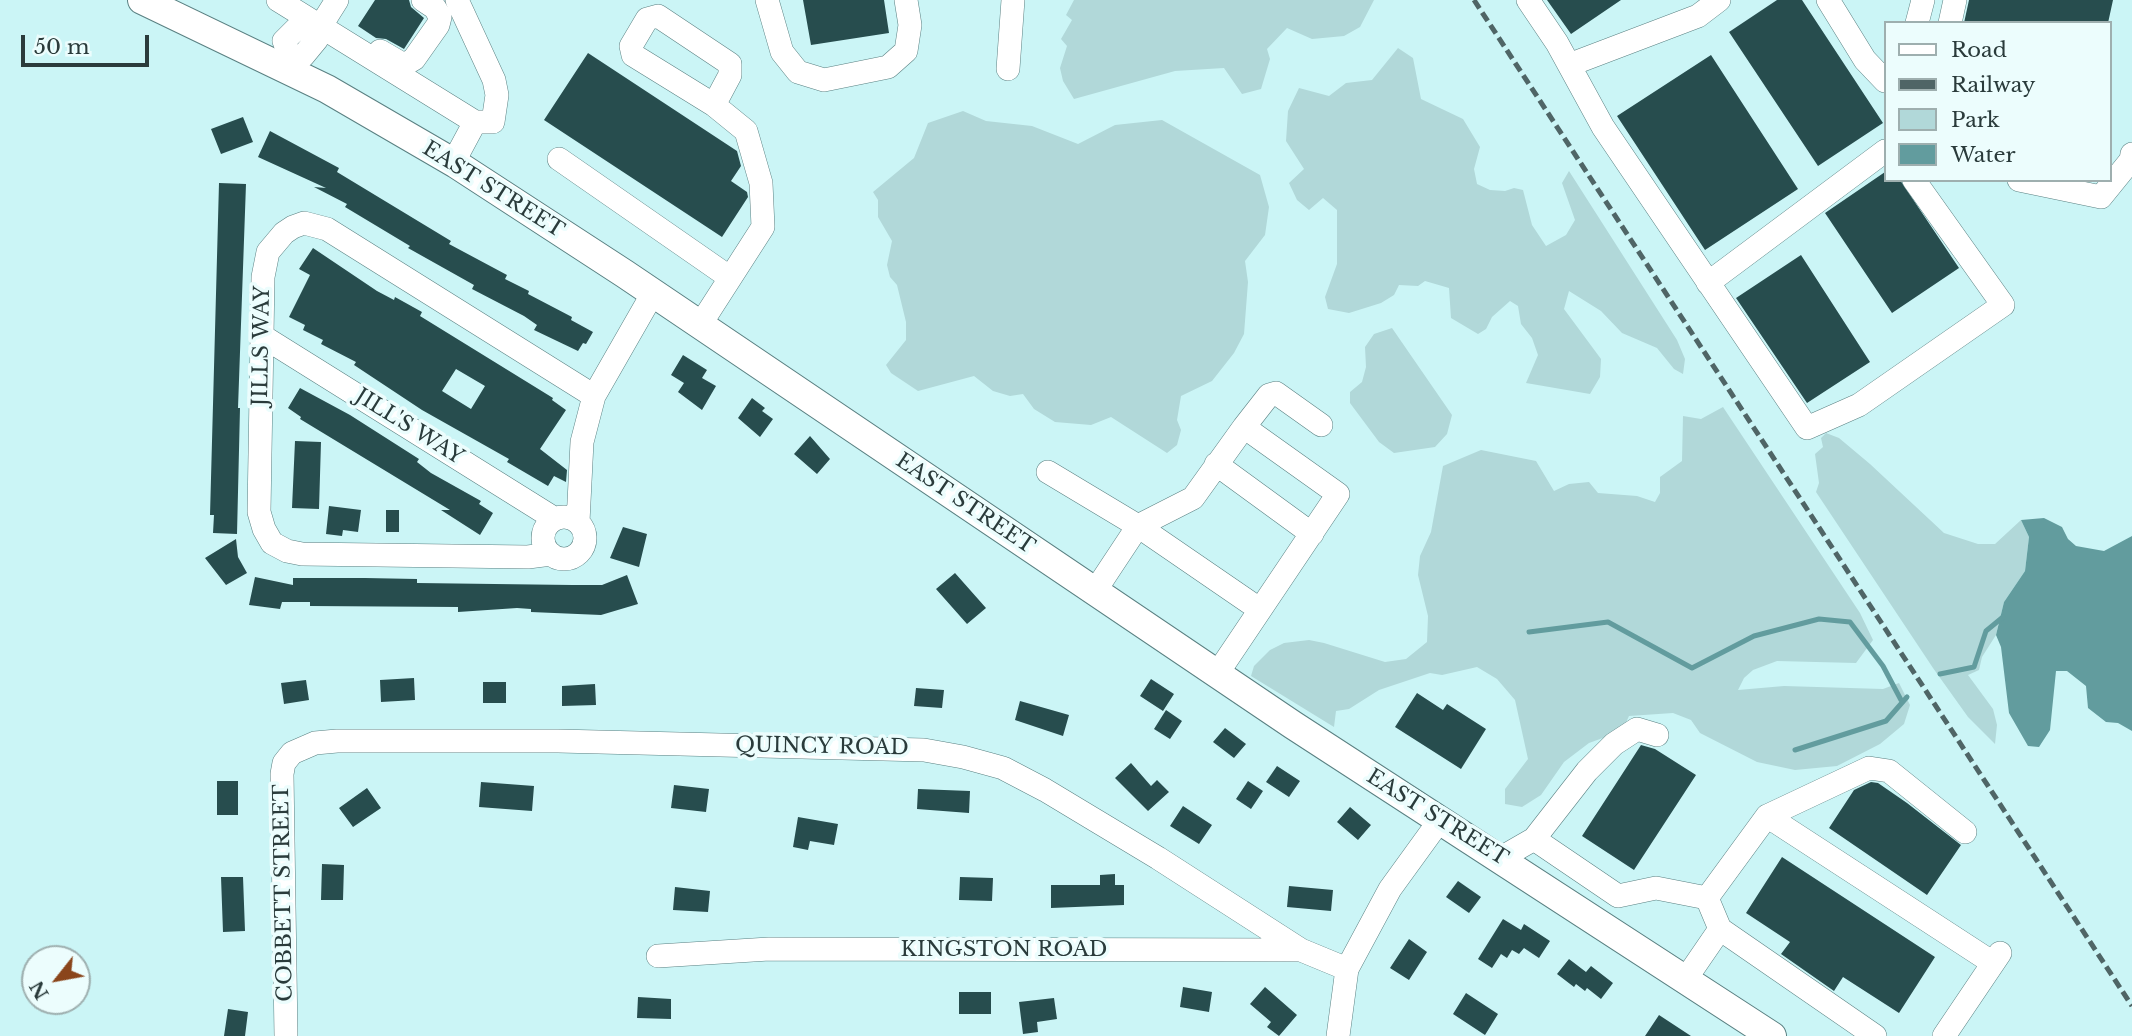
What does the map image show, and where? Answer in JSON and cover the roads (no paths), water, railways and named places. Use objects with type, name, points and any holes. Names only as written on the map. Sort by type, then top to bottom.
[{"type":"main road","name":"EAST STREET","points":[[142,0],[284,60],[327,89],[453,163],[701,325],[1217,674],[1772,1036]]},
{"type":"street","points":[[278,0],[432,98],[475,122],[493,122],[497,95],[494,80],[438,3]]},
{"type":"street","points":[[325,31],[337,0]]},
{"type":"street","points":[[767,0],[782,52],[798,72],[824,80],[888,67],[906,51],[910,25],[905,0]]},
{"type":"street","points":[[1008,69],[1013,0]]},
{"type":"street","points":[[1528,0],[1569,65],[1603,127],[1807,428],[1859,405],[2003,305],[1915,182]]},
{"type":"street","points":[[1569,65],[1698,16],[1719,0]]},
{"type":"street","points":[[1828,0],[1865,60],[1884,81]]},
{"type":"street","points":[[1918,21],[1923,0]]},
{"type":"street","points":[[1950,21],[1955,0]]},
{"type":"street","points":[[284,60],[284,41],[298,27],[362,41],[398,63],[410,63],[438,25],[438,3]]},
{"type":"street","points":[[432,98],[426,83],[426,66],[448,26],[438,3]]},
{"type":"street","points":[[701,325],[763,227],[761,183],[746,131],[714,105]]},
{"type":"street","points":[[453,163],[475,122]]},
{"type":"street","points":[[1708,283],[1884,152]]},
{"type":"street","points":[[2030,182],[2101,197],[2131,160],[2132,154]]},
{"type":"street","points":[[559,159],[729,277]]},
{"type":"street","name":"JILLS WAY","points":[[594,396],[315,224],[293,227],[275,242],[268,253],[263,277],[259,512],[264,530],[272,543],[287,551],[302,554],[528,557],[551,554],[563,559],[580,552],[585,540],[578,522],[582,442],[594,396],[653,293]]},
{"type":"street","name":"JILL'S WAY","points":[[262,336],[555,519]]},
{"type":"street","points":[[1095,591],[1139,526],[1193,498],[1269,395],[1276,393],[1321,425]]},
{"type":"street","points":[[1217,674],[1338,494],[1244,427]]},
{"type":"street","points":[[1216,464],[1312,534]]},
{"type":"street","points":[[1048,472],[1139,526],[1259,609]]},
{"type":"street","points":[[551,554],[543,535],[555,519],[567,517],[578,522]]},
{"type":"street","points":[[1501,858],[1534,839],[1587,771],[1614,744],[1637,729],[1657,734]]},
{"type":"street","name":"QUINCY ROAD","points":[[292,753],[315,743],[337,741],[558,741],[924,750],[963,757],[1003,768],[1045,790],[1158,858],[1300,950]]},
{"type":"street","name":"COBBETT STREET","points":[[286,1036],[282,774],[292,753]]},
{"type":"street","points":[[1707,898],[1767,816],[1869,768],[1889,771],[1965,832]]},
{"type":"street","points":[[1767,816],[1996,958],[1944,1036]]},
{"type":"street","points":[[1338,1036],[1347,969],[1390,889],[1440,820]]},
{"type":"street","points":[[1534,839],[1618,896],[1656,888],[1707,898]]},
{"type":"street","points":[[1707,898],[1720,929],[1875,1036]]},
{"type":"street","points":[[1685,981],[1720,929]]},
{"type":"street","name":"KINGSTON ROAD","points":[[658,956],[769,949],[1300,950],[1347,969]]},
{"type":"water","points":[[2044,518],[2062,527],[2068,539],[2076,546],[2104,551],[2132,536],[2132,731],[2118,723],[2106,722],[2088,708],[2086,686],[2067,671],[2056,671],[2050,730],[2039,747],[2028,746],[2009,713],[2001,647],[1996,635],[2004,602],[2025,571],[2029,537],[2021,520]]},
{"type":"waterway","points":[[1940,674],[1974,667],[1986,631],[2003,617]]},
{"type":"waterway","points":[[1529,632],[1608,622],[1692,668],[1754,636],[1819,619],[1850,622],[1883,666],[1901,700]]},
{"type":"waterway","points":[[1795,750],[1886,721],[1907,697]]},
{"type":"railway","points":[[1474,0],[2132,1006]]}]
